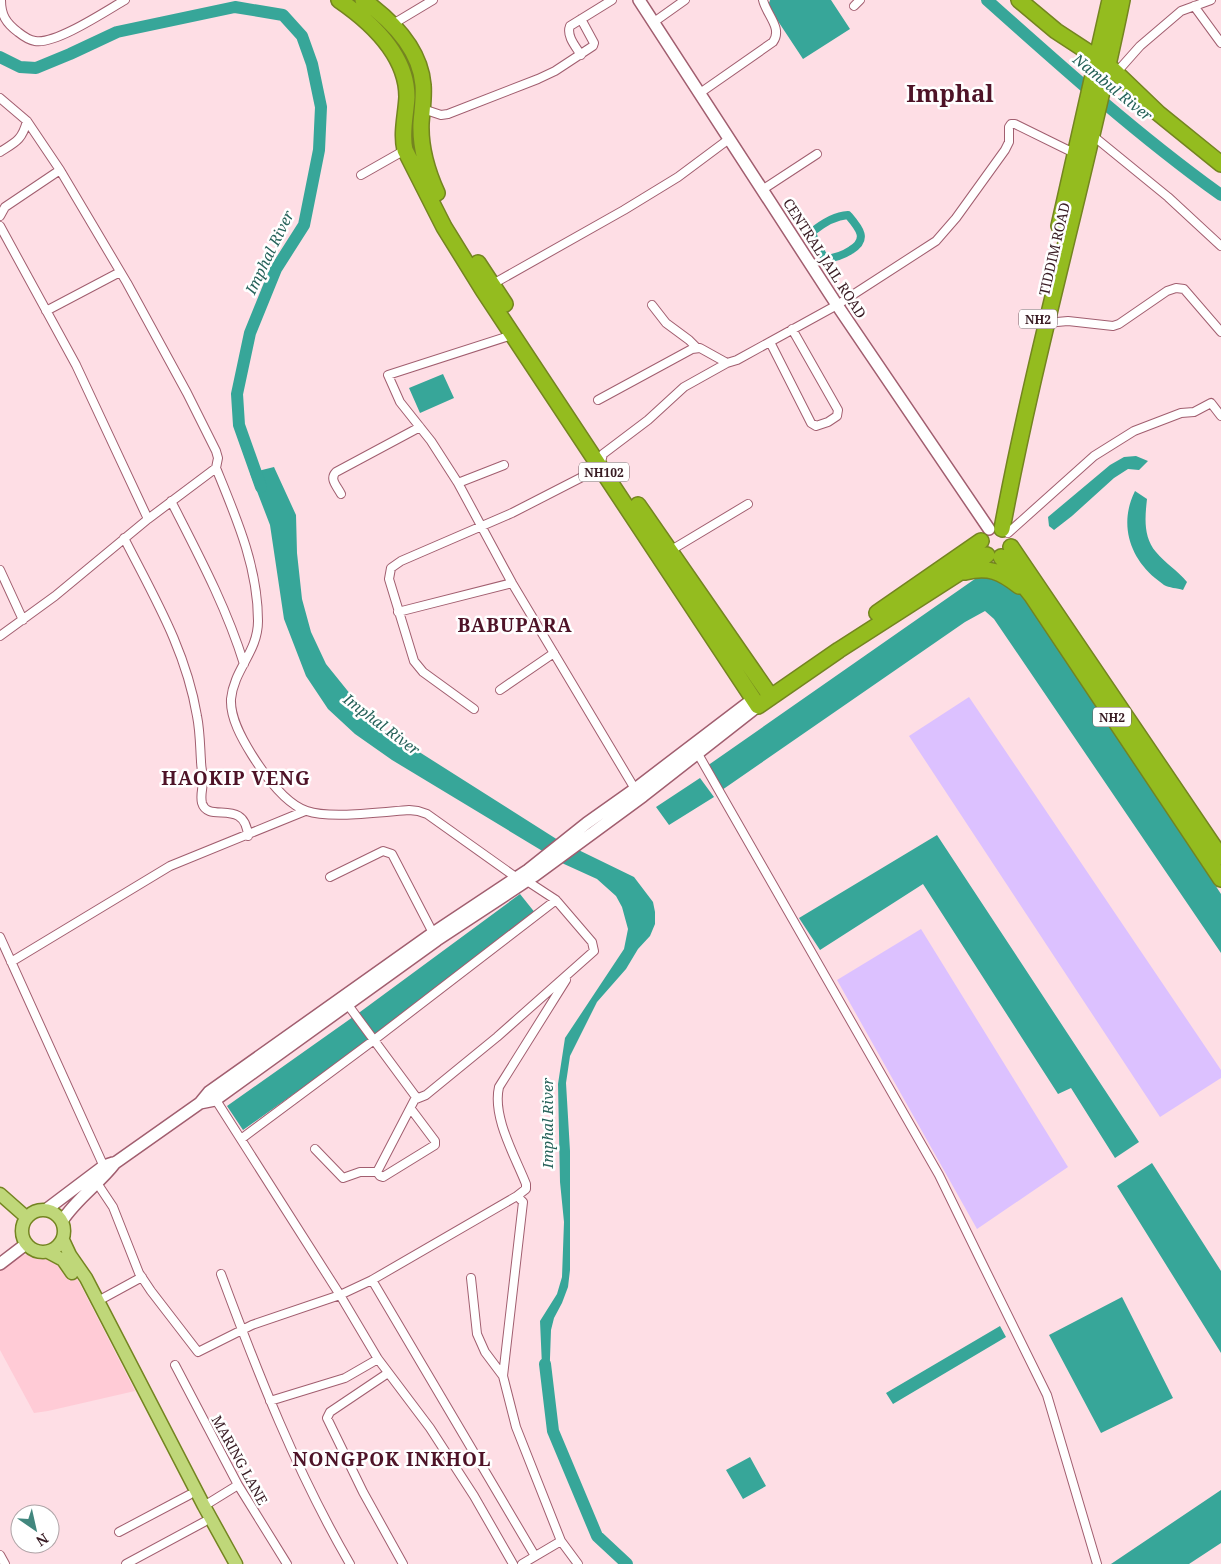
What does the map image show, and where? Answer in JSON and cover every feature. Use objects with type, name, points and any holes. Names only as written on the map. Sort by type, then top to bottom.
[{"type":"highway","name":"NH102","points":[[339,0],[373,28],[394,54],[404,72],[407,96],[403,136],[405,150],[444,227],[487,287],[762,698]]},
{"type":"highway","name":"NH102","points":[[363,0],[393,24],[401,34],[419,66],[423,83],[422,142],[424,156],[431,178],[453,224],[512,335],[601,460]]},
{"type":"highway","points":[[1019,0],[1056,31],[1108,66],[1221,154]]},
{"type":"highway","name":"NH2","points":[[1108,66],[1110,0]]},
{"type":"highway","name":"NH2","points":[[1122,0],[1108,66],[1091,113],[1042,322],[1012,474],[996,540],[1221,879]]},
{"type":"highway","points":[[1108,66],[1158,113],[1221,164]]},
{"type":"highway","name":"TIDDIM ROAD","points":[[1042,322],[1076,154],[1087,133]]},
{"type":"highway","points":[[762,698],[959,573],[996,540]]},
{"type":"highway","points":[[762,698],[996,540]]},
{"type":"highway","name":"NH2","points":[[996,540],[1219,850]]},
{"type":"highway","points":[[959,573],[978,569],[996,571],[1006,576],[1032,596]]},
{"type":"main road","points":[[0,1194],[26,1217]]},
{"type":"main road","points":[[226,1564],[79,1282],[63,1260],[48,1252],[38,1252],[26,1244],[21,1232],[22,1224],[32,1212],[39,1209],[47,1209],[56,1213],[62,1221],[64,1230],[63,1240],[70,1255],[86,1278],[236,1564]]},
{"type":"main road","points":[[48,1252],[63,1240]]},
{"type":"street","points":[[1,0],[3,17],[25,38],[36,42],[65,33],[125,0]]},
{"type":"street","points":[[393,24],[433,0]]},
{"type":"street","points":[[581,56],[569,36],[568,30],[570,26],[612,0]]},
{"type":"street","name":"CENTRAL JAIL ROAD","points":[[639,0],[837,305],[996,540]]},
{"type":"street","points":[[654,22],[685,0]]},
{"type":"street","points":[[700,93],[776,38],[776,29],[762,0]]},
{"type":"street","points":[[854,6],[860,0]]},
{"type":"street","points":[[1108,66],[1140,46],[1181,11],[1211,0]]},
{"type":"street","points":[[1194,6],[1221,43]]},
{"type":"street","points":[[423,109],[440,115],[448,114],[538,79],[581,56],[591,49],[594,43],[581,20]]},
{"type":"street","points":[[0,98],[27,121],[60,170],[120,272],[187,393],[216,451],[218,458],[216,468],[236,515],[248,554],[257,607],[257,634],[254,645],[234,684],[232,712],[246,744],[267,776],[279,791],[305,811],[321,815],[418,811],[437,820],[527,876],[556,900],[594,946],[592,953],[497,1037],[424,1096],[416,1099]]},
{"type":"street","points":[[0,152],[20,139],[27,121]]},
{"type":"street","points":[[474,709],[417,666],[411,654],[389,579],[391,568],[401,561],[512,513],[570,484],[601,460],[684,387],[837,305],[936,241],[956,218],[1005,150],[1011,124],[1015,124],[1076,154]]},
{"type":"street","points":[[1087,133],[1168,197],[1221,246]]},
{"type":"street","points":[[487,287],[624,210],[678,177],[730,139]]},
{"type":"street","points":[[361,175],[405,150]]},
{"type":"street","points":[[762,190],[817,154]]},
{"type":"street","points":[[0,216],[5,207],[60,170]]},
{"type":"street","points":[[0,226],[76,365],[148,519]]},
{"type":"street","points":[[46,311],[120,272]]},
{"type":"street","points":[[1042,322],[1068,320],[1113,326],[1119,324],[1167,291],[1176,288],[1184,289],[1221,332]]},
{"type":"street","points":[[652,305],[666,323],[698,348],[727,363]]},
{"type":"street","points":[[770,342],[811,423],[816,426],[828,422],[837,416],[838,410],[792,329]]},
{"type":"street","points":[[512,335],[388,375],[400,402],[420,427],[458,483],[512,583],[635,789]]},
{"type":"street","points":[[598,400],[698,348]]},
{"type":"street","points":[[996,540],[1094,456],[1134,431],[1181,413],[1194,412],[1211,403],[1221,416]]},
{"type":"street","points":[[341,494],[332,478],[336,472],[420,427]]},
{"type":"street","points":[[458,483],[504,465]]},
{"type":"street","points":[[0,636],[55,596],[124,538],[216,468]]},
{"type":"street","points":[[171,501],[220,599],[236,636],[244,664]]},
{"type":"street","points":[[665,554],[748,504]]},
{"type":"street","points":[[124,538],[164,615],[180,651],[189,680],[200,736],[203,806],[209,811],[232,813],[241,816],[245,822],[248,836]]},
{"type":"street","points":[[0,570],[23,620]]},
{"type":"street","points":[[398,612],[512,583]]},
{"type":"street","points":[[500,690],[554,653]]},
{"type":"street","points":[[590,828],[643,796],[698,754],[762,698]]},
{"type":"street","points":[[47,1209],[212,1096],[351,1010],[437,940],[527,876],[590,828],[635,789],[762,698]]},
{"type":"street","points":[[698,754],[938,1176],[984,1267],[1046,1394],[1097,1564]]},
{"type":"street","points":[[11,962],[170,866],[248,836],[305,811]]},
{"type":"street","points":[[330,877],[383,851],[392,854],[433,933]]},
{"type":"street","points":[[212,1096],[433,933],[527,876]]},
{"type":"street","points":[[241,1139],[374,1040],[556,900]]},
{"type":"street","points":[[0,937],[108,1167]]},
{"type":"street","points":[[97,1183],[113,1207],[142,1277],[196,1351],[200,1352],[241,1329],[340,1295],[372,1280],[526,1189],[526,1184],[499,1117],[498,1087],[571,972]]},
{"type":"street","points":[[351,1010],[415,1094],[416,1099],[377,1172]]},
{"type":"street","points":[[212,1096],[340,1295],[378,1359],[430,1428],[474,1496],[513,1564]]},
{"type":"street","points":[[315,1148],[343,1178],[360,1172],[377,1172],[380,1176],[383,1176],[435,1145],[435,1141],[411,1109]]},
{"type":"street","points":[[62,1221],[71,1207],[97,1183],[108,1167]]},
{"type":"street","points":[[517,1196],[523,1202],[503,1376],[516,1428],[561,1541],[578,1564]]},
{"type":"street","points":[[0,1264],[26,1244]]},
{"type":"street","points":[[221,1274],[270,1401],[325,1521],[350,1564]]},
{"type":"street","points":[[98,1301],[142,1277]]},
{"type":"street","points":[[471,1278],[477,1334],[486,1352],[503,1376]]},
{"type":"street","points":[[372,1280],[535,1556]]},
{"type":"street","points":[[270,1401],[345,1378],[378,1359]]},
{"type":"street","name":"MARING LANE","points":[[174,1365],[238,1485],[287,1564]]},
{"type":"street","points":[[388,1373],[330,1412],[327,1418],[363,1492],[403,1564]]},
{"type":"street","points":[[204,1506],[238,1485]]},
{"type":"street","points":[[119,1532],[189,1495]]},
{"type":"street","points":[[126,1564],[204,1522]]},
{"type":"street","points":[[522,1564],[561,1541]]},
{"type":"street","points":[[0,1555],[5,1564]]},
{"type":"shaded area","points":[[770,0],[831,0],[850,29],[803,59],[768,6]]},
{"type":"shaded area","points":[[443,374],[454,398],[420,413],[409,388]]},
{"type":"shaded area","points":[[1136,456],[1148,461],[1139,470],[1128,469],[1114,478],[1054,530],[1049,526],[1048,517],[1110,465],[1124,457]]},
{"type":"shaded area","points":[[274,467],[296,515],[297,553],[302,599],[311,632],[326,664],[351,695],[383,729],[558,840],[634,877],[653,902],[655,924],[650,936],[638,949],[626,969],[597,1002],[570,1056],[566,1083],[570,1151],[570,1270],[568,1287],[554,1318],[551,1330],[549,1386],[542,1366],[540,1321],[557,1294],[562,1277],[564,1222],[560,1182],[558,1084],[565,1038],[624,949],[628,929],[622,907],[616,896],[597,879],[564,864],[392,760],[355,734],[328,709],[306,676],[284,619],[270,525],[250,473]]},
{"type":"shaded area","points":[[1135,491],[1147,499],[1146,527],[1149,540],[1160,556],[1187,582],[1183,590],[1166,586],[1155,578],[1139,560],[1133,549],[1127,527],[1130,503]]},
{"type":"shaded area","points":[[982,574],[991,574],[1023,593],[1221,894],[1221,953],[994,619],[985,611],[965,622],[722,790],[707,766]]},
{"type":"shaded area","points":[[969,697],[1221,1070],[1221,1078],[1160,1117],[909,736]]},
{"type":"shaded area","points":[[700,778],[714,797],[669,825],[656,807]]},
{"type":"shaded area","points":[[937,835],[1139,1142],[1115,1158],[1071,1088],[1058,1094],[923,884],[820,950],[799,918]]},
{"type":"shaded area","points":[[520,894],[536,914],[378,1034],[243,1130],[227,1106],[360,1012]]},
{"type":"shaded area","points":[[921,929],[1068,1167],[977,1229],[837,980]]},
{"type":"shaded area","points":[[1152,1163],[1221,1271],[1221,1353],[1117,1186]]},
{"type":"shaded area","points":[[48,1252],[63,1260],[79,1282],[135,1391],[34,1413],[0,1350],[0,1265],[23,1255]]},
{"type":"shaded area","points":[[1122,1297],[1173,1398],[1101,1433],[1049,1335]]},
{"type":"shaded area","points":[[1000,1326],[1006,1337],[893,1404],[886,1393]]},
{"type":"shaded area","points":[[750,1457],[766,1486],[743,1499],[726,1470]]},
{"type":"shaded area","points":[[1221,1490],[1221,1543],[1189,1564],[1111,1564]]},
{"type":"waterway","name":"Nambul River","points":[[987,0],[1131,125],[1221,195]]},
{"type":"waterway","name":"Imphal River","points":[[0,57],[20,67],[36,68],[117,32],[235,7],[283,15],[302,36],[312,64],[321,107],[319,150],[304,225],[276,269],[250,333],[237,394],[239,425],[261,487]]},
{"type":"waterway","points":[[848,215],[859,229],[860,242],[845,254],[825,259],[812,232],[829,221],[848,215]]},
{"type":"waterway","name":"Imphal River","points":[[545,1364],[553,1431],[597,1536],[627,1564]]},
{"type":"district","name":"Imphal","points":[[950,92]]},
{"type":"district","name":"BABUPARA","points":[[515,625]]},
{"type":"district","name":"HAOKIP VENG","points":[[236,778]]},
{"type":"district","name":"NONGPOK INKHOL","points":[[392,1459]]}]
